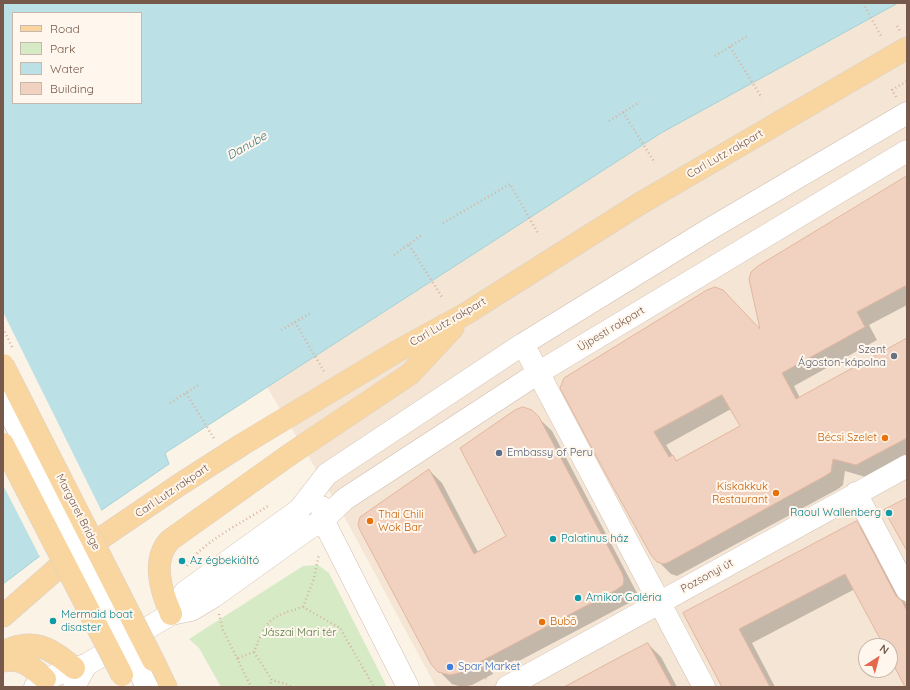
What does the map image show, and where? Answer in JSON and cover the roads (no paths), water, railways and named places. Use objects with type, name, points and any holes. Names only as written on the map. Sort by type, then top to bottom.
[{"type":"main road","name":"Carl Lutz rakpart","points":[[3,616],[60,566],[179,485],[389,356],[467,313],[641,203],[907,48]]},
{"type":"main road","points":[[171,614],[158,566],[161,553],[170,540],[286,458],[410,374],[467,313]]},
{"type":"main road","name":"Margaret Bridge","points":[[3,365],[166,687]]},
{"type":"main road","name":"Margaret Bridge","points":[[3,444],[125,681]]},
{"type":"main road","points":[[3,652],[18,646],[39,646],[54,651],[78,673]]},
{"type":"main road","points":[[3,661],[12,659],[30,665],[40,683]]},
{"type":"street","points":[[171,614],[185,592],[300,510],[327,474],[523,344],[708,230],[902,106]]},
{"type":"street","name":"Újpesti rakpart","points":[[323,520],[345,499],[538,373],[907,150]]},
{"type":"street","points":[[523,344],[704,687]]},
{"type":"street","name":"Margaret Bridge","points":[[3,400],[95,580],[147,687]]},
{"type":"street","name":"Pozsonyi út","points":[[510,686],[907,466]]},
{"type":"street","points":[[327,474],[322,496],[323,520],[408,687]]},
{"type":"street","points":[[856,494],[907,590]]},
{"type":"street","points":[[40,683],[78,673],[171,614],[191,610],[213,597],[308,529],[323,520]]},
{"type":"street","name":"Margaret Bridge","points":[[95,580],[153,660]]},
{"type":"street","name":"Margaret Bridge","points":[[95,580],[125,681]]},
{"type":"water","name":"Danube","points":[[3,3],[898,3],[661,133],[165,453],[169,464],[90,518],[3,584]]},
{"type":"tram line","points":[[3,385],[153,687]]},
{"type":"tram line","points":[[3,413],[142,687]]},
{"type":"place","name":"Szent Ágoston-kápolna","points":[[894,356]]},
{"type":"place","name":"Bécsi Szelet","points":[[885,438]]},
{"type":"place","name":"Embassy of Peru","points":[[499,453]]},
{"type":"place","name":"Kiskakkuk Restaurant","points":[[776,493]]},
{"type":"place","name":"Raoul Wallenberg","points":[[889,513]]},
{"type":"place","name":"Thai Chili Wok Bar","points":[[370,521]]},
{"type":"place","name":"Palatinus ház","points":[[553,539]]},
{"type":"place","name":"Az égbekiáltó","points":[[182,561]]},
{"type":"place","name":"Amikor Galéria","points":[[578,598]]},
{"type":"place","name":"Mermaid boat disaster","points":[[53,621]]},
{"type":"place","name":"Bubō","points":[[542,622]]},
{"type":"place","name":"Spar Market","points":[[450,667]]},
{"type":"park label","name":"Jászai Mari tér","points":[[299,633]]}]
